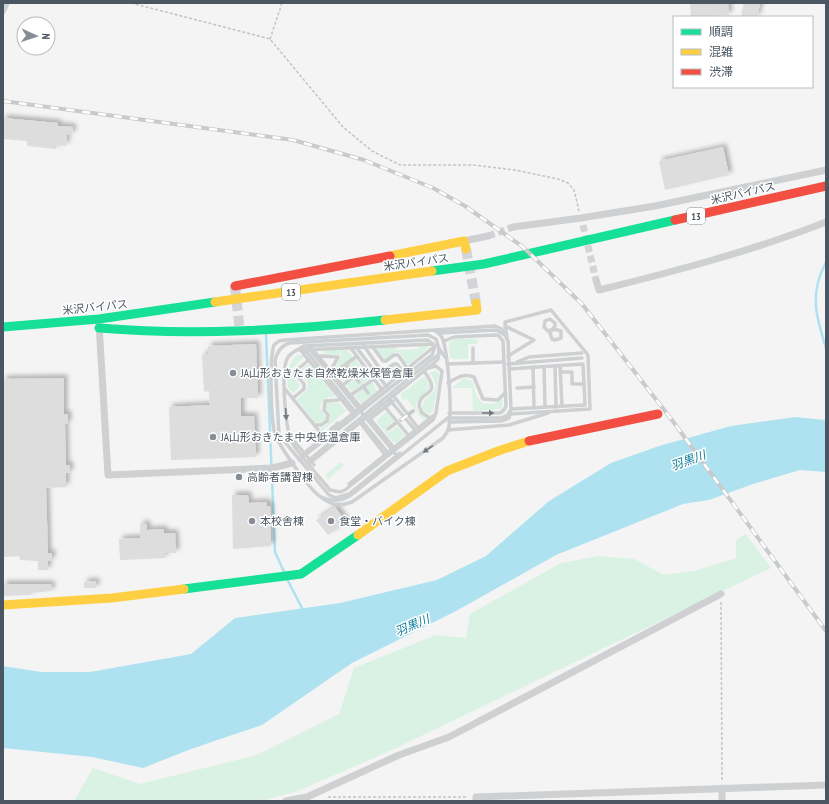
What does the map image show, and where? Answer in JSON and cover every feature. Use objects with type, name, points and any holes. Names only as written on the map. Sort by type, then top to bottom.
[{"type":"main road","name":"米沢バイパス","points":[[3,327],[99,324],[484,264],[565,247],[826,186]]},
{"type":"main road","points":[[236,286],[465,245]]},
{"type":"main road","points":[[99,324],[134,332],[240,333],[477,310],[476,303]]},
{"type":"main road","points":[[3,605],[112,598],[301,574],[328,557],[447,470],[458,465],[522,442],[658,414]]},
{"type":"street","points":[[3,10],[6,3]]},
{"type":"street","points":[[513,227],[582,221],[826,170]]},
{"type":"street","points":[[596,280],[599,290],[689,267],[778,240],[826,222]]},
{"type":"street","points":[[465,245],[488,236]]},
{"type":"street","points":[[99,324],[108,475],[269,468],[296,460]]},
{"type":"street","points":[[286,801],[307,797],[398,755],[448,737],[721,594]]},
{"type":"street","points":[[476,799],[826,785]]},
{"type":"street","points":[[722,788],[722,801]]},
{"type":"lane","points":[[449,417],[504,421],[509,418],[509,368],[505,322],[551,310],[588,355],[590,409],[555,411],[510,410]]},
{"type":"lane","points":[[540,313],[546,320],[553,320],[555,323],[551,336],[555,340],[561,338],[561,331]]},
{"type":"lane","points":[[546,320],[544,327],[548,331],[561,331],[566,327]]},
{"type":"lane","points":[[393,461],[349,494],[336,498],[329,495],[304,466],[296,460],[274,431],[271,360],[274,345],[279,341],[285,340],[495,326],[502,329],[506,336]]},
{"type":"lane","points":[[505,326],[534,340],[508,356]]},
{"type":"lane","points":[[304,466],[394,396],[438,359],[439,351],[436,339],[428,335],[304,342],[286,344],[276,354],[274,360],[279,436],[320,496],[332,504],[344,505],[352,502],[436,444],[443,438],[448,430],[448,384],[444,341],[438,333],[432,330]]},
{"type":"lane","points":[[438,333],[496,330],[506,336]]},
{"type":"lane","points":[[320,496],[336,501],[350,496],[449,417],[500,413],[504,410],[506,406],[502,341],[496,335],[454,337],[444,341]]},
{"type":"lane","points":[[428,368],[436,366],[442,371],[436,413],[433,420],[340,490],[332,488],[292,443],[288,432],[284,368],[286,359],[290,354],[310,347],[428,340],[434,345]]},
{"type":"lane","points":[[304,342],[320,356],[351,395],[357,412]]},
{"type":"lane","points":[[304,455],[324,437],[384,391],[434,345]]},
{"type":"lane","points":[[290,354],[310,347],[434,345]]},
{"type":"lane","points":[[387,388],[432,355],[434,345]]},
{"type":"lane","points":[[364,346],[380,369],[385,370],[394,364],[397,364],[404,373]]},
{"type":"lane","points":[[372,346],[383,361],[386,361],[394,354],[398,355],[408,369]]},
{"type":"lane","points":[[310,347],[357,412]]},
{"type":"lane","points":[[350,347],[390,399],[416,429]]},
{"type":"lane","points":[[356,347],[394,396],[416,429]]},
{"type":"lane","points":[[473,348],[473,363]]},
{"type":"lane","points":[[510,410],[585,405],[582,348]]},
{"type":"lane","points":[[300,350],[340,398],[364,418],[399,456]]},
{"type":"lane","points":[[300,350],[307,352],[357,412],[364,418],[393,461]]},
{"type":"lane","points":[[439,351],[446,358]]},
{"type":"lane","points":[[364,418],[385,407],[390,399],[439,351]]},
{"type":"lane","points":[[320,356],[338,356],[332,372]]},
{"type":"lane","points":[[332,372],[357,356]]},
{"type":"lane","points":[[508,364],[582,356]]},
{"type":"lane","points":[[293,398],[304,389],[304,384],[294,372],[309,360]]},
{"type":"lane","points":[[447,364],[503,362]]},
{"type":"lane","points":[[346,364],[351,371]]},
{"type":"lane","points":[[509,368],[583,364]]},
{"type":"lane","points":[[554,366],[556,406]]},
{"type":"lane","points":[[560,366],[562,406]]},
{"type":"lane","points":[[343,385],[365,367]]},
{"type":"lane","points":[[533,367],[534,408]]},
{"type":"lane","points":[[544,367],[545,407]]},
{"type":"lane","points":[[424,371],[431,380],[432,385],[430,393],[422,398],[419,406],[422,413],[430,418]]},
{"type":"lane","points":[[561,372],[572,372],[572,384],[584,384]]},
{"type":"lane","points":[[440,391],[461,376],[468,375],[474,377],[483,399],[498,400],[505,393]]},
{"type":"lane","points":[[354,376],[359,382]]},
{"type":"lane","points":[[351,395],[374,379]]},
{"type":"lane","points":[[363,386],[368,393]]},
{"type":"lane","points":[[517,388],[534,387]]},
{"type":"lane","points":[[285,389],[324,437]]},
{"type":"lane","points":[[314,425],[321,425],[327,421],[328,415],[324,410],[325,401],[338,400],[340,398]]},
{"type":"lane","points":[[385,407],[409,436]]},
{"type":"lane","points":[[449,417],[501,418],[508,415],[510,410]]},
{"type":"lane","points":[[448,430],[510,425],[555,411]]},
{"type":"lane","points":[[296,460],[357,412]]},
{"type":"lane","points":[[394,450],[416,429],[436,413]]},
{"type":"lane","points":[[388,429],[397,422]]},
{"type":"path","points":[[132,3],[270,40],[343,127],[372,151],[400,165],[473,165],[515,170],[558,179],[568,183],[574,190],[582,221]]},
{"type":"path","points":[[270,40],[282,3]]},
{"type":"path","points":[[721,594],[722,788]]},
{"type":"path","points":[[322,797],[476,799]]},
{"type":"green space","points":[[454,339],[477,339],[477,344],[468,344],[468,359],[453,359],[450,357],[449,343]]},
{"type":"green space","points":[[419,345],[427,345],[429,347],[410,364],[406,363],[400,353],[395,352],[386,359],[382,359],[376,348],[396,347],[396,350],[419,349]]},
{"type":"green space","points":[[325,349],[347,350],[353,357],[334,371],[341,355],[323,354]]},
{"type":"green space","points":[[297,355],[302,355],[304,357],[290,371],[299,384],[299,388],[293,393],[288,388],[288,374],[289,366]]},
{"type":"green space","points":[[355,359],[361,367],[343,381],[336,373],[345,366],[350,372],[353,370],[348,364]]},
{"type":"green space","points":[[309,364],[336,396],[323,400],[320,408],[326,418],[321,423],[314,422],[297,399],[307,390],[308,383],[299,372]]},
{"type":"green space","points":[[393,366],[396,366],[400,372],[386,380],[382,374]]},
{"type":"green space","points":[[363,370],[369,379],[352,392],[346,384],[354,378],[358,383],[361,381],[357,375]]},
{"type":"green space","points":[[429,372],[438,372],[439,376],[433,411],[430,414],[423,411],[423,405],[425,400],[432,394],[436,386]]},
{"type":"green space","points":[[425,376],[430,385],[416,404],[416,408],[419,413],[426,418],[423,420],[406,398],[403,400],[401,394]]},
{"type":"green space","points":[[464,378],[472,381],[477,397],[482,403],[494,404],[503,399],[502,409],[473,411],[472,388],[452,388]]},
{"type":"green space","points":[[372,382],[377,391],[362,403],[360,402],[355,396],[363,389],[367,395],[370,393],[366,387]]},
{"type":"green space","points":[[327,402],[339,403],[346,411],[322,431],[320,428],[324,427],[328,423],[330,417],[326,408]]},
{"type":"green space","points":[[386,412],[394,421],[385,429],[389,433],[397,426],[405,435],[396,443],[393,442],[378,424],[377,420]]},
{"type":"green space","points":[[341,462],[344,465],[328,479],[325,475]]},
{"type":"green space","points":[[746,534],[771,568],[394,749],[298,791],[261,801],[74,801],[93,768],[140,784],[257,755],[339,714],[354,668],[436,635],[466,638],[470,614],[561,563],[598,556],[634,559],[664,575],[694,571],[736,558],[736,540]]},
{"type":"water","name":"羽黒川","points":[[795,417],[826,420],[826,472],[800,470],[753,484],[709,500],[683,504],[556,555],[456,611],[352,663],[262,725],[191,749],[143,768],[92,757],[3,748],[3,666],[41,672],[90,672],[191,654],[235,618],[340,603],[437,580],[486,556],[549,501],[611,463],[659,446],[731,426]]},
{"type":"building","points":[[690,3],[728,3],[729,15],[691,16]]},
{"type":"building","points":[[744,3],[760,4],[757,16],[741,16]]},
{"type":"building","points":[[3,118],[58,123],[58,126],[73,127],[72,135],[67,134],[66,146],[57,145],[56,149],[27,146],[27,141],[3,139]]},
{"type":"building","points":[[723,147],[729,175],[665,190],[659,161]]},
{"type":"building","points":[[256,344],[258,398],[241,398],[241,416],[254,416],[256,457],[171,460],[169,407],[210,405],[209,391],[204,392],[202,355],[208,354],[208,346]]},
{"type":"building","points":[[64,378],[64,414],[68,414],[68,424],[65,424],[66,465],[70,465],[70,473],[66,473],[66,487],[46,488],[48,553],[52,553],[52,560],[48,561],[48,570],[38,570],[38,561],[20,560],[19,556],[3,557],[3,379]]},
{"type":"building","name":"本校舎棟","points":[[232,495],[248,495],[249,503],[267,502],[267,506],[270,506],[271,546],[233,549]]},
{"type":"building","name":"食堂・バイク棟","points":[[335,507],[346,522],[328,535],[316,520]]},
{"type":"building","points":[[140,524],[147,524],[147,530],[164,529],[164,533],[175,533],[176,553],[165,553],[165,558],[120,560],[119,539],[140,538]]},
{"type":"building","points":[[96,581],[96,588],[84,588],[84,582]]},
{"type":"building","points":[[3,584],[51,584],[52,591],[31,593],[31,595],[3,596]]},
{"type":"waterway","points":[[826,262],[817,284],[816,295],[819,326],[826,348]]},
{"type":"waterway","points":[[266,334],[275,552],[285,574]]},
{"type":"waterway","points":[[287,579],[303,610]]},
{"type":"tunnel","points":[[583,225],[596,280]]},
{"type":"tunnel","points":[[488,236],[513,227]]},
{"type":"tunnel","points":[[466,249],[476,303]]},
{"type":"tunnel","points":[[235,286],[240,333]]},
{"type":"railway","points":[[3,101],[293,140],[364,160],[433,188],[465,206],[523,247],[582,304],[672,420],[826,631]]},
{"type":"railway","points":[[401,420],[413,411]]},
{"type":"traffic: fast","points":[[432,271],[484,264],[675,220]]},
{"type":"traffic: fast","points":[[3,327],[99,319],[215,302]]},
{"type":"traffic: fast","points":[[99,328],[171,332],[242,331],[313,327],[385,320]]},
{"type":"traffic: fast","points":[[184,589],[301,574],[358,535]]},
{"type":"traffic: slow","points":[[390,256],[464,241],[466,249]]},
{"type":"traffic: slow","points":[[215,302],[432,271]]},
{"type":"traffic: slow","points":[[385,320],[477,310],[476,303]]},
{"type":"traffic: slow","points":[[358,535],[447,471],[498,451],[529,441]]},
{"type":"traffic: slow","points":[[3,605],[112,598],[184,589]]},
{"type":"traffic: jam","points":[[675,220],[826,186]]},
{"type":"traffic: jam","points":[[235,286],[390,256]]},
{"type":"traffic: jam","points":[[529,441],[658,414]]},
{"type":"place","name":"JA山形おきたま自然乾燥米保管倉庫","points":[[233,373]]},
{"type":"place","name":"JA山形おきたま中央低温倉庫","points":[[213,437]]},
{"type":"place","name":"高齢者講習棟","points":[[239,477]]},
{"type":"place","name":"本校舎棟","points":[[252,521]]},
{"type":"place","name":"食堂・バイク棟","points":[[331,521]]}]
